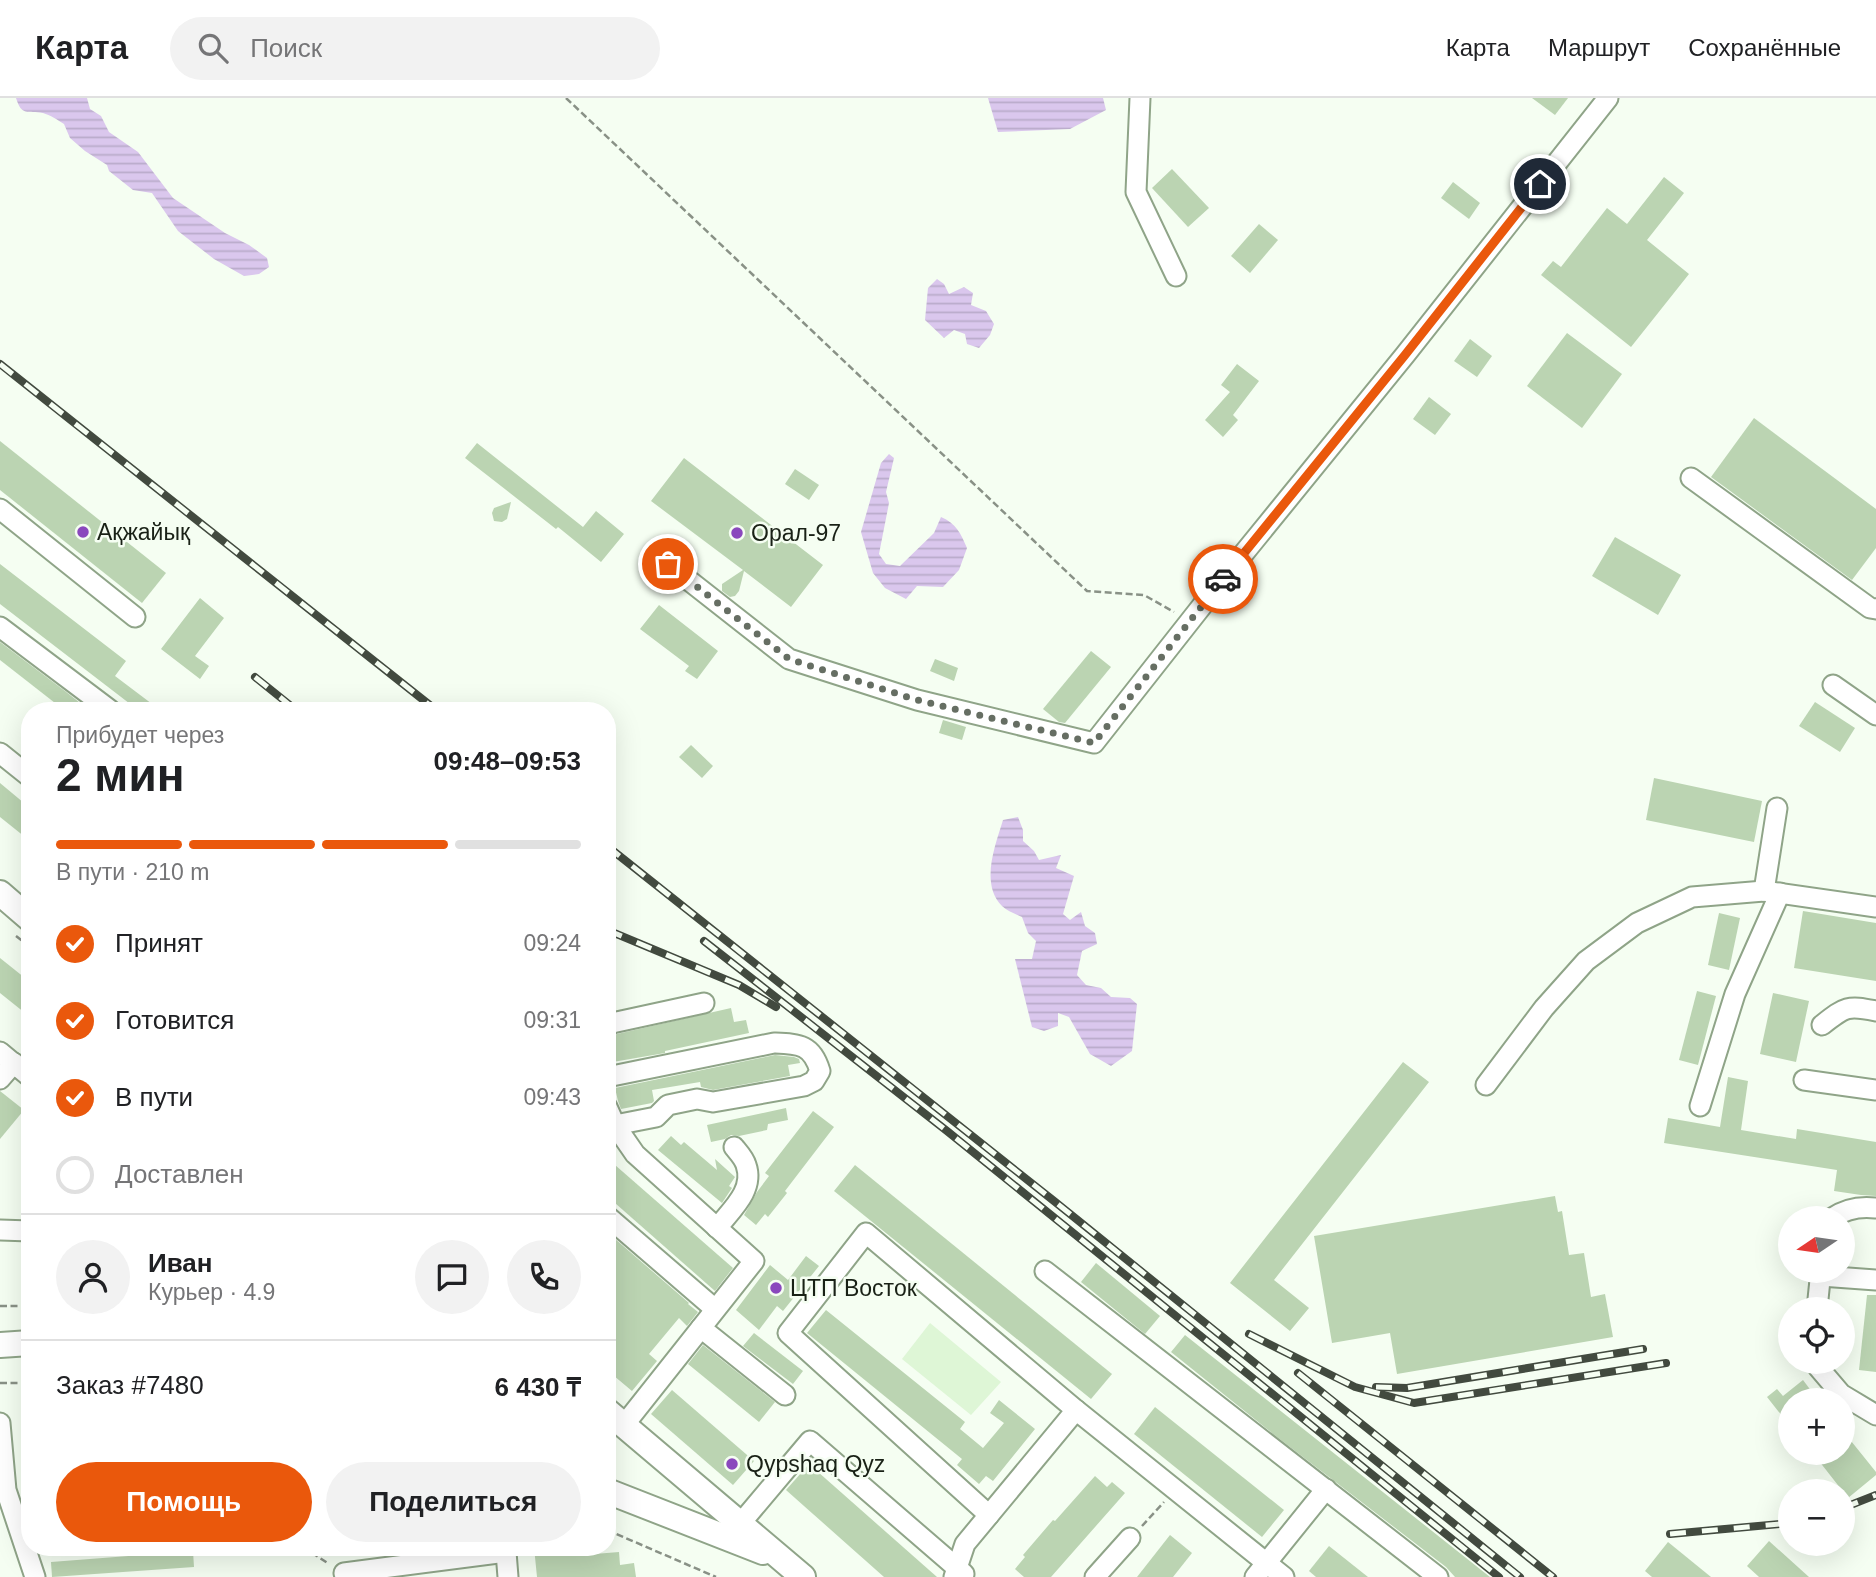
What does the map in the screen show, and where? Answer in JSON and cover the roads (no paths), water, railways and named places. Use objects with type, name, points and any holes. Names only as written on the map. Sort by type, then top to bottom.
[{"type":"main road","points":[[0,894],[21,912]]},
{"type":"main road","points":[[0,1345],[21,1344]]},
{"type":"main road","points":[[616,1419],[740,1524],[789,1570]]},
{"type":"main road","points":[[616,1495],[789,1570]]},
{"type":"street","points":[[1140,98],[1136,192],[1176,276]]},
{"type":"street","points":[[668,564],[789,659],[917,700],[1094,743],[1608,98]]},
{"type":"street","points":[[1691,478],[1870,608],[1876,609]]},
{"type":"street","points":[[0,509],[135,617]]},
{"type":"street","points":[[0,626],[100,702]]},
{"type":"street","points":[[1833,685],[1876,715]]},
{"type":"street","points":[[0,753],[21,770]]},
{"type":"street","points":[[1700,1106],[1735,994],[1772,892],[1776,808]]},
{"type":"street","points":[[1486,1085],[1544,1008],[1586,961],[1637,923],[1692,897],[1772,892],[1876,907]]},
{"type":"street","points":[[616,1022],[704,1003]]},
{"type":"street","points":[[1822,1025],[1839,1012],[1854,1006],[1876,1011]]},
{"type":"street","points":[[616,1075],[774,1043],[797,1044],[810,1051],[817,1060],[820,1071],[814,1081],[804,1086],[713,1102],[697,1099],[668,1105],[656,1117],[616,1116]]},
{"type":"street","points":[[0,1079],[19,1065]]},
{"type":"street","points":[[1804,1080],[1876,1090]]},
{"type":"street","points":[[616,1124],[635,1154],[754,1261],[701,1328],[616,1417]]},
{"type":"street","points":[[717,1228],[746,1192],[749,1177],[746,1163],[734,1147]]},
{"type":"street","points":[[1855,1208],[1864,1206],[1876,1208]]},
{"type":"street","points":[[616,1224],[715,1309]]},
{"type":"street","points":[[0,1230],[21,1231]]},
{"type":"street","points":[[989,1515],[788,1333],[866,1233],[1175,1490],[1261,1570],[1284,1577]]},
{"type":"street","points":[[1045,1271],[1438,1577]]},
{"type":"street","points":[[1855,1277],[1876,1280]]},
{"type":"street","points":[[701,1328],[785,1395]]},
{"type":"street","points":[[1824,1374],[1840,1394],[1876,1415]]},
{"type":"street","points":[[959,1574],[965,1544],[1076,1410]]},
{"type":"street","points":[[0,1423],[6,1490],[21,1527]]},
{"type":"street","points":[[740,1524],[810,1441],[959,1574]]},
{"type":"street","points":[[1261,1570],[1326,1489]]},
{"type":"street","points":[[1095,1577],[1130,1538]]},
{"type":"street","points":[[30,1556],[35,1577]]},
{"type":"street","points":[[344,1573],[464,1556]]},
{"type":"street","points":[[507,1556],[508,1577]]},
{"type":"railway","points":[[0,364],[426,702]]},
{"type":"railway","points":[[255,677],[286,702]]},
{"type":"railway","points":[[616,853],[1054,1201],[1520,1577]]},
{"type":"railway","points":[[616,934],[739,985],[776,1007]]},
{"type":"railway","points":[[704,941],[947,1131],[1499,1577]]},
{"type":"railway","points":[[1249,1334],[1355,1387],[1414,1403],[1666,1363]]},
{"type":"railway","points":[[1376,1387],[1407,1388],[1643,1349]]},
{"type":"railway","points":[[1298,1373],[1553,1577]]},
{"type":"railway","points":[[1855,1503],[1876,1495]]},
{"type":"railway","points":[[1670,1534],[1778,1524]]},
{"type":"place","name":"Ақжайық","points":[[83,532]]},
{"type":"place","name":"Орал-97","points":[[737,533]]},
{"type":"place","name":"ЦТП Восток","points":[[776,1288]]},
{"type":"place","name":"Qypshaq Qyz","points":[[732,1464]]}]
